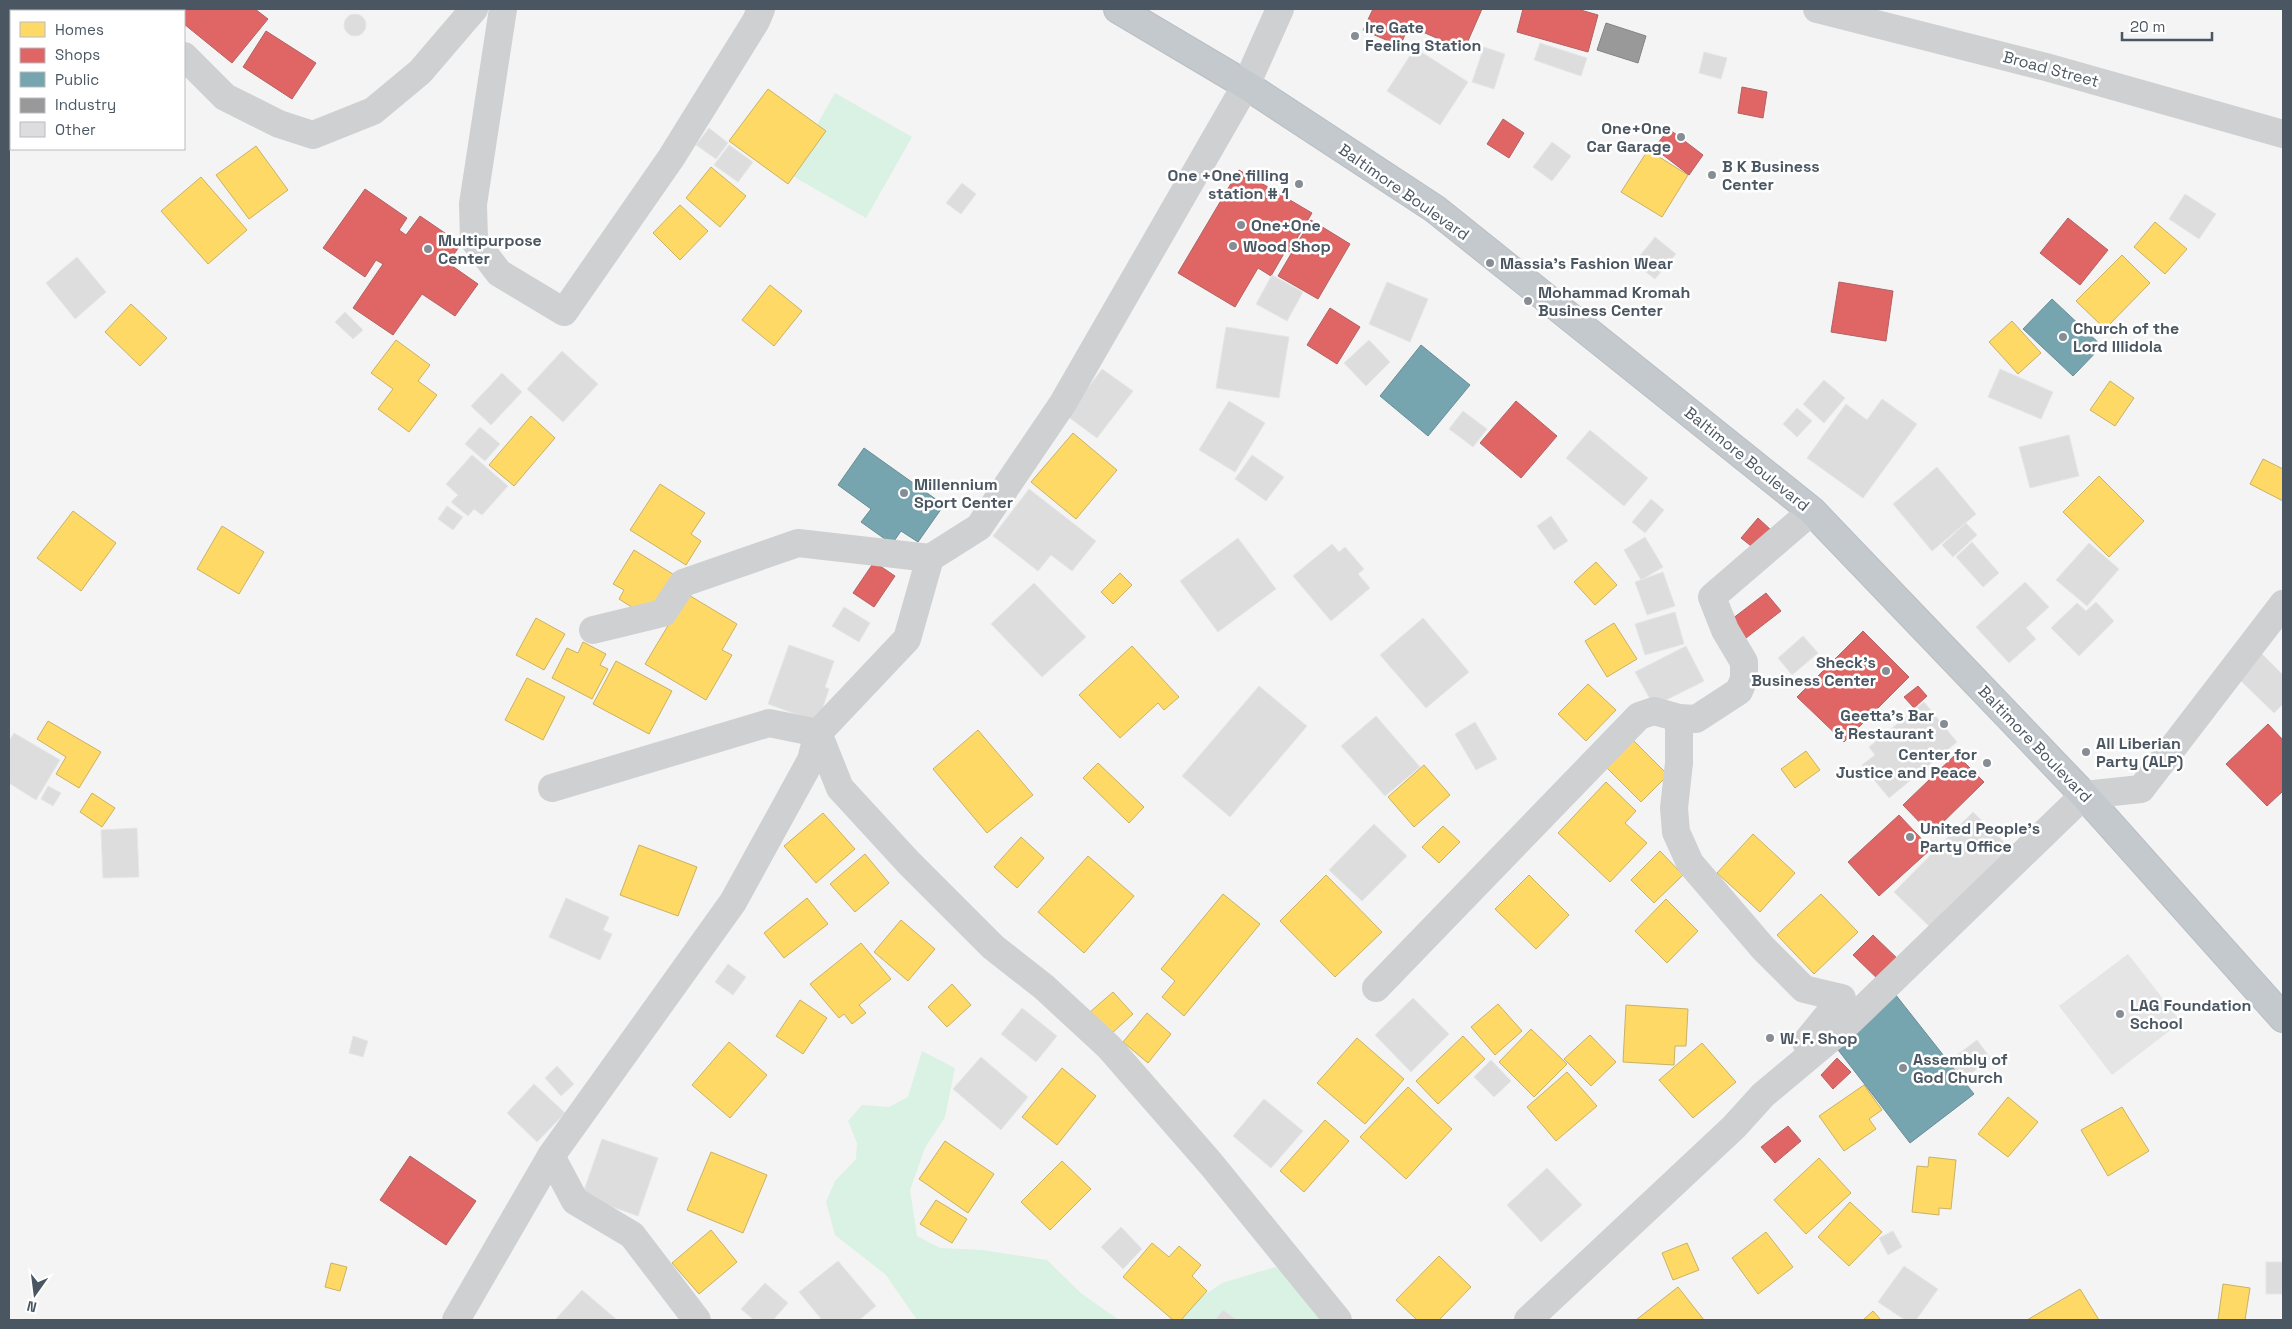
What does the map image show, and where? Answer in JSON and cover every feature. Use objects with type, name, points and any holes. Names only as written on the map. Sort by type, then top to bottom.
[{"type":"highway","name":"Baltimore Boulevard","points":[[1118,9],[1246,85],[1435,209],[1812,511],[2084,795],[2283,1018]]},
{"type":"street","points":[[185,57],[225,98],[279,124],[313,135],[373,111],[420,72],[474,9]]},
{"type":"street","points":[[504,9],[472,204],[474,240],[500,273],[564,312],[671,158],[756,22],[761,9]]},
{"type":"street","points":[[593,630],[663,613],[683,583],[798,543],[930,558],[979,527],[1063,404],[1246,85],[1280,9]]},
{"type":"street","name":"Broad Street","points":[[1817,9],[2046,67],[2283,134]]},
{"type":"street","points":[[1376,988],[1639,716],[1654,710],[1679,718],[1696,719],[1739,691],[1744,679],[1744,662],[1725,630],[1712,597],[1812,511]]},
{"type":"street","points":[[456,1320],[551,1156],[733,902],[811,760],[818,733],[907,639],[930,558]]},
{"type":"street","points":[[1763,1095],[1842,1028],[2084,795],[2141,789],[2283,604]]},
{"type":"street","points":[[1528,1320],[1713,1148],[1763,1095],[1842,998],[1804,989],[1763,948],[1690,863],[1676,832],[1674,808],[1679,763],[1679,718]]},
{"type":"street","points":[[552,788],[769,722],[818,733]]},
{"type":"street","points":[[818,733],[840,788],[909,863],[993,948],[1044,987],[1109,1047],[1211,1164],[1338,1320]]},
{"type":"street","points":[[551,1156],[576,1201],[632,1235],[697,1320]]},
{"type":"shaded area","name":"LAG Foundation School","points":[[2128,954],[2181,1022],[2112,1075],[2059,1006]]},
{"type":"green space","points":[[835,93],[912,137],[866,218],[789,174]]},
{"type":"green space","points":[[922,1051],[955,1068],[945,1117],[925,1148],[910,1190],[917,1236],[940,1248],[982,1250],[1047,1260],[1082,1294],[1119,1320],[917,1320],[886,1275],[835,1235],[826,1202],[835,1181],[856,1159],[857,1143],[848,1121],[862,1105],[889,1107],[908,1097]]},
{"type":"green space","points":[[1275,1267],[1309,1289],[1329,1320],[1168,1320],[1222,1283]]},
{"type":"building: Homes","points":[[768,89],[826,131],[788,184],[729,141]]},
{"type":"building: Homes","points":[[256,146],[288,190],[249,219],[216,175]]},
{"type":"building: Homes","points":[[1648,150],[1688,175],[1662,217],[1621,192]]},
{"type":"building: Homes","points":[[711,167],[746,196],[720,227],[686,198]]},
{"type":"building: Homes","points":[[201,177],[247,230],[208,264],[161,211]]},
{"type":"building: Homes","points":[[680,205],[708,231],[680,260],[653,233]]},
{"type":"building: Homes","points":[[2155,222],[2187,249],[2165,274],[2134,247]]},
{"type":"building: Homes","points":[[2122,255],[2150,283],[2105,329],[2076,301]]},
{"type":"building: Homes","points":[[770,285],[802,311],[774,346],[742,320]]},
{"type":"building: Homes","points":[[131,304],[167,338],[140,366],[105,332]]},
{"type":"building: Homes","points":[[2012,321],[2041,353],[2018,374],[1989,342]]},
{"type":"building: Homes","points":[[396,340],[430,365],[418,381],[437,395],[409,432],[378,409],[393,389],[371,373]]},
{"type":"building: Homes","points":[[2110,381],[2134,398],[2115,426],[2090,410]]},
{"type":"building: Homes","points":[[531,416],[555,438],[514,486],[489,465]]},
{"type":"building: Homes","points":[[1073,433],[1117,470],[1076,519],[1031,482]]},
{"type":"building: Homes","points":[[2263,459],[2283,469],[2283,501],[2250,484]]},
{"type":"building: Homes","points":[[2099,476],[2144,521],[2109,557],[2063,512]]},
{"type":"building: Homes","points":[[660,484],[705,513],[691,534],[701,541],[686,565],[630,530]]},
{"type":"building: Homes","points":[[73,511],[116,543],[81,591],[37,558]]},
{"type":"building: Homes","points":[[222,526],[264,552],[239,594],[197,569]]},
{"type":"building: Homes","points":[[634,550],[676,576],[655,608],[641,613],[619,599],[624,590],[613,584]]},
{"type":"building: Homes","points":[[1596,562],[1617,585],[1595,605],[1574,582]]},
{"type":"building: Homes","points":[[1120,573],[1132,585],[1113,604],[1101,592]]},
{"type":"building: Homes","points":[[687,594],[737,624],[722,650],[732,655],[706,700],[645,664]]},
{"type":"building: Homes","points":[[536,618],[565,634],[544,670],[516,655]]},
{"type":"building: Homes","points":[[1614,623],[1637,659],[1607,677],[1585,641]]},
{"type":"building: Homes","points":[[583,642],[606,654],[600,665],[608,669],[592,699],[552,678],[567,648],[578,653]]},
{"type":"building: Homes","points":[[1132,646],[1179,697],[1164,710],[1158,703],[1120,738],[1079,695]]},
{"type":"building: Homes","points":[[616,661],[672,691],[649,734],[593,704]]},
{"type":"building: Homes","points":[[527,678],[565,697],[543,740],[505,720]]},
{"type":"building: Homes","points":[[1588,684],[1616,710],[1586,741],[1558,714]]},
{"type":"building: Homes","points":[[48,721],[101,752],[79,788],[56,774],[66,757],[37,739]]},
{"type":"building: Homes","points":[[978,730],[1033,795],[987,833],[933,769]]},
{"type":"building: Homes","points":[[1628,735],[1668,775],[1641,802],[1601,762]]},
{"type":"building: Homes","points":[[1806,751],[1820,770],[1795,788],[1781,769]]},
{"type":"building: Homes","points":[[1098,763],[1144,807],[1129,823],[1083,778]]},
{"type":"building: Homes","points":[[1424,765],[1450,795],[1414,827],[1388,797]]},
{"type":"building: Homes","points":[[1606,782],[1636,811],[1625,823],[1647,843],[1610,882],[1558,833]]},
{"type":"building: Homes","points":[[92,793],[115,808],[102,827],[80,812]]},
{"type":"building: Homes","points":[[823,813],[855,849],[816,883],[784,846]]},
{"type":"building: Homes","points":[[1443,826],[1460,842],[1439,863],[1422,847]]},
{"type":"building: Homes","points":[[1753,834],[1795,873],[1760,912],[1717,873]]},
{"type":"building: Homes","points":[[1021,837],[1044,858],[1017,888],[994,867]]},
{"type":"building: Homes","points":[[639,845],[697,867],[678,916],[620,895]]},
{"type":"building: Homes","points":[[1660,851],[1683,875],[1654,903],[1631,880]]},
{"type":"building: Homes","points":[[865,854],[889,883],[855,912],[830,884]]},
{"type":"building: Homes","points":[[1088,856],[1134,896],[1084,953],[1038,912]]},
{"type":"building: Homes","points":[[1326,875],[1382,932],[1335,977],[1280,921]]},
{"type":"building: Homes","points":[[1529,875],[1569,915],[1536,949],[1495,909]]},
{"type":"building: Homes","points":[[1223,894],[1260,924],[1184,1016],[1162,997],[1175,981],[1161,969]]},
{"type":"building: Homes","points":[[1821,894],[1858,932],[1814,974],[1777,935]]},
{"type":"building: Homes","points":[[807,898],[828,924],[784,958],[764,933]]},
{"type":"building: Homes","points":[[1666,899],[1698,931],[1667,963],[1635,931]]},
{"type":"building: Homes","points":[[901,920],[935,949],[908,981],[874,952]]},
{"type":"building: Homes","points":[[861,943],[891,979],[859,1005],[866,1013],[852,1024],[844,1014],[839,1018],[810,984]]},
{"type":"building: Homes","points":[[952,984],[971,1005],[947,1027],[928,1007]]},
{"type":"building: Homes","points":[[1113,992],[1133,1014],[1111,1034],[1090,1012]]},
{"type":"building: Homes","points":[[800,1000],[827,1018],[803,1054],[776,1036]]},
{"type":"building: Homes","points":[[1498,1004],[1522,1031],[1495,1055],[1471,1027]]},
{"type":"building: Homes","points":[[1626,1005],[1688,1009],[1686,1046],[1675,1046],[1674,1065],[1623,1062]]},
{"type":"building: Homes","points":[[1147,1013],[1171,1034],[1148,1063],[1123,1042]]},
{"type":"building: Homes","points":[[1531,1029],[1567,1064],[1534,1097],[1499,1062]]},
{"type":"building: Homes","points":[[1590,1035],[1616,1062],[1591,1086],[1564,1059]]},
{"type":"building: Homes","points":[[1463,1036],[1485,1059],[1438,1104],[1416,1081]]},
{"type":"building: Homes","points":[[1357,1038],[1404,1079],[1365,1124],[1317,1083]]},
{"type":"building: Homes","points":[[729,1042],[767,1075],[730,1118],[692,1085]]},
{"type":"building: Homes","points":[[1702,1043],[1736,1082],[1693,1118],[1659,1080]]},
{"type":"building: Homes","points":[[1062,1068],[1096,1096],[1057,1145],[1022,1117]]},
{"type":"building: Homes","points":[[1567,1072],[1597,1106],[1556,1141],[1527,1107]]},
{"type":"building: Homes","points":[[1864,1085],[1882,1110],[1869,1119],[1876,1129],[1844,1151],[1819,1116]]},
{"type":"building: Homes","points":[[1408,1087],[1452,1129],[1406,1179],[1360,1137]]},
{"type":"building: Homes","points":[[2008,1097],[2038,1122],[2008,1157],[1978,1134]]},
{"type":"building: Homes","points":[[2122,1107],[2149,1151],[2108,1176],[2081,1130]]},
{"type":"building: Homes","points":[[1325,1120],[1349,1141],[1304,1192],[1280,1171]]},
{"type":"building: Homes","points":[[945,1141],[994,1174],[968,1213],[919,1179]]},
{"type":"building: Homes","points":[[711,1152],[767,1175],[743,1233],[687,1210]]},
{"type":"building: Homes","points":[[1929,1157],[1956,1160],[1951,1209],[1939,1208],[1939,1215],[1912,1212],[1917,1166],[1928,1167]]},
{"type":"building: Homes","points":[[1819,1158],[1851,1193],[1806,1234],[1774,1200]]},
{"type":"building: Homes","points":[[1062,1161],[1091,1189],[1050,1230],[1021,1202]]},
{"type":"building: Homes","points":[[936,1200],[967,1219],[952,1243],[920,1224]]},
{"type":"building: Homes","points":[[1850,1202],[1882,1232],[1849,1266],[1818,1237]]},
{"type":"building: Homes","points":[[711,1230],[737,1262],[699,1294],[672,1263]]},
{"type":"building: Homes","points":[[1766,1232],[1793,1267],[1758,1294],[1732,1258]]},
{"type":"building: Homes","points":[[1152,1243],[1169,1257],[1179,1246],[1201,1265],[1192,1276],[1207,1291],[1181,1320],[1173,1320],[1123,1277]]},
{"type":"building: Homes","points":[[1687,1243],[1699,1270],[1673,1280],[1662,1253]]},
{"type":"building: Homes","points":[[1439,1256],[1471,1287],[1439,1320],[1417,1320],[1396,1300]]},
{"type":"building: Homes","points":[[331,1263],[347,1267],[340,1291],[325,1287]]},
{"type":"building: Homes","points":[[2223,1284],[2250,1288],[2245,1320],[2218,1320]]},
{"type":"building: Homes","points":[[1678,1287],[1704,1320],[1636,1320]]},
{"type":"building: Homes","points":[[2080,1289],[2099,1320],[2027,1320]]},
{"type":"building: Homes","points":[[1873,1311],[1881,1320],[1863,1320]]},
{"type":"building: Shops","points":[[165,9],[255,9],[268,19],[232,63],[185,25],[185,10]]},
{"type":"building: Shops","points":[[1373,9],[1482,9],[1464,50],[1409,26],[1400,46],[1363,30]]},
{"type":"building: Shops","points":[[1523,9],[1577,9],[1598,15],[1588,52],[1517,32]]},
{"type":"building: Shops","points":[[266,31],[316,63],[292,99],[243,67]]},
{"type":"building: Shops","points":[[1742,87],[1767,92],[1763,118],[1738,113]]},
{"type":"building: Shops","points":[[1503,119],[1524,133],[1509,158],[1487,144]]},
{"type":"building: Shops","points":[[1669,129],[1703,155],[1689,175],[1654,148]]},
{"type":"building: Shops","points":[[1239,170],[1312,213],[1289,252],[1286,250],[1271,276],[1258,268],[1235,307],[1178,273]]},
{"type":"building: Shops","points":[[365,189],[407,218],[399,230],[406,235],[420,216],[461,244],[448,263],[478,284],[455,316],[422,294],[393,335],[353,308],[383,264],[376,260],[365,277],[323,248]]},
{"type":"building: Shops","points":[[2068,218],[2108,250],[2080,285],[2040,253]]},
{"type":"building: Shops","points":[[1311,220],[1350,244],[1318,299],[1278,276]]},
{"type":"building: Shops","points":[[1839,282],[1893,291],[1886,341],[1831,332]]},
{"type":"building: Shops","points":[[1330,308],[1360,327],[1337,364],[1307,345]]},
{"type":"building: Shops","points":[[1516,401],[1557,436],[1521,478],[1480,443]]},
{"type":"building: Shops","points":[[1758,518],[1771,530],[1755,549],[1741,538]]},
{"type":"building: Shops","points":[[874,562],[895,576],[874,607],[853,593]]},
{"type":"building: Shops","points":[[1766,593],[1781,611],[1746,638],[1732,619]]},
{"type":"building: Shops","points":[[1863,631],[1909,677],[1844,742],[1797,697]]},
{"type":"building: Shops","points":[[1918,686],[1927,696],[1914,708],[1904,697]]},
{"type":"building: Shops","points":[[2268,724],[2283,740],[2283,791],[2267,806],[2226,764]]},
{"type":"building: Shops","points":[[1956,754],[1984,782],[1931,834],[1903,805]]},
{"type":"building: Shops","points":[[1899,815],[1931,849],[1879,896],[1848,862]]},
{"type":"building: Shops","points":[[1873,935],[1903,964],[1883,984],[1853,955]]},
{"type":"building: Shops","points":[[1837,1058],[1851,1072],[1833,1089],[1821,1075]]},
{"type":"building: Shops","points":[[1788,1126],[1801,1141],[1775,1163],[1761,1147]]},
{"type":"building: Shops","points":[[410,1156],[476,1201],[446,1245],[380,1200]]},
{"type":"building: Public","name":"Church of the Lord Illidola","points":[[2052,299],[2102,346],[2073,376],[2023,329]]},
{"type":"building: Public","points":[[1421,345],[1470,385],[1428,436],[1380,396]]},
{"type":"building: Public","points":[[864,448],[944,505],[918,542],[901,531],[892,544],[861,522],[871,509],[838,485]]},
{"type":"building: Public","name":"Assembly of God Church","points":[[1895,994],[1974,1094],[1910,1143],[1832,1042]]},
{"type":"building: Industry","points":[[1606,23],[1646,36],[1638,63],[1597,50]]},
{"type":"building: Other","points":[[28,9],[79,9],[78,10]]},
{"type":"building: Other","points":[[355,14],[365,21],[366,25],[359,35],[355,36],[345,29],[344,25],[351,15]]},
{"type":"building: Other","points":[[1540,43],[1587,58],[1581,76],[1534,60]]},
{"type":"building: Other","points":[[1484,47],[1505,54],[1494,89],[1472,82]]},
{"type":"building: Other","points":[[1415,48],[1468,82],[1440,125],[1387,91]]},
{"type":"building: Other","points":[[1704,52],[1727,58],[1721,79],[1699,73]]},
{"type":"building: Other","points":[[709,128],[728,143],[716,159],[696,145]]},
{"type":"building: Other","points":[[1552,142],[1571,156],[1552,181],[1533,167]]},
{"type":"building: Other","points":[[729,145],[753,162],[738,182],[714,165]]},
{"type":"building: Other","points":[[962,183],[976,194],[961,214],[946,203]]},
{"type":"building: Other","points":[[2185,194],[2216,214],[2199,239],[2169,219]]},
{"type":"building: Other","points":[[1655,237],[1676,254],[1655,279],[1634,263]]},
{"type":"building: Other","points":[[77,257],[106,292],[75,319],[46,283]]},
{"type":"building: Other","points":[[1272,275],[1303,292],[1287,321],[1256,304]]},
{"type":"building: Other","points":[[1387,282],[1428,299],[1410,342],[1369,324]]},
{"type":"building: Other","points":[[345,312],[363,330],[353,339],[335,322]]},
{"type":"building: Other","points":[[1226,327],[1289,337],[1279,398],[1216,388]]},
{"type":"building: Other","points":[[1369,340],[1390,362],[1366,386],[1344,363]]},
{"type":"building: Other","points":[[562,351],[598,384],[563,422],[527,389]]},
{"type":"building: Other","points":[[1102,369],[1133,391],[1097,438],[1067,416]]},
{"type":"building: Other","points":[[2000,369],[2053,392],[2041,419],[1988,397]]},
{"type":"building: Other","points":[[502,373],[522,392],[491,425],[471,406]]},
{"type":"building: Other","points":[[1824,380],[1845,398],[1824,423],[1803,404]]},
{"type":"building: Other","points":[[1882,399],[1917,424],[1863,498],[1807,458],[1846,404],[1867,420]]},
{"type":"building: Other","points":[[1229,401],[1265,423],[1235,472],[1199,450]]},
{"type":"building: Other","points":[[1797,408],[1812,421],[1797,437],[1783,424]]},
{"type":"building: Other","points":[[1463,411],[1487,429],[1473,447],[1449,429]]},
{"type":"building: Other","points":[[480,427],[500,444],[485,461],[465,444]]},
{"type":"building: Other","points":[[1590,430],[1648,478],[1624,506],[1566,458]]},
{"type":"building: Other","points":[[2069,435],[2079,476],[2030,488],[2019,447]]},
{"type":"building: Other","points":[[472,455],[508,486],[482,515],[474,509],[468,516],[451,502],[458,495],[446,484]]},
{"type":"building: Other","points":[[1252,455],[1284,477],[1266,501],[1235,479]]},
{"type":"building: Other","points":[[1937,467],[1976,514],[1932,551],[1893,504]]},
{"type":"building: Other","points":[[1029,489],[1096,541],[1072,571],[1051,555],[1038,571],[993,536]]},
{"type":"building: Other","points":[[1651,499],[1664,510],[1645,533],[1632,522]]},
{"type":"building: Other","points":[[447,506],[463,517],[453,530],[438,519]]},
{"type":"building: Other","points":[[1551,516],[1568,541],[1554,550],[1537,526]]},
{"type":"building: Other","points":[[1966,523],[1977,535],[1953,557],[1942,545]]},
{"type":"building: Other","points":[[1645,537],[1663,567],[1641,580],[1624,550]]},
{"type":"building: Other","points":[[1238,538],[1276,589],[1218,632],[1180,581]]},
{"type":"building: Other","points":[[1972,542],[1999,573],[1983,587],[1956,557]]},
{"type":"building: Other","points":[[2089,543],[2119,569],[2087,606],[2056,580]]},
{"type":"building: Other","points":[[1332,544],[1339,552],[1345,547],[1364,569],[1358,574],[1370,588],[1331,621],[1293,576]]},
{"type":"building: Other","points":[[1663,572],[1675,606],[1647,615],[1635,582]]},
{"type":"building: Other","points":[[2025,582],[2049,607],[2026,628],[2036,639],[2009,663],[1976,627]]},
{"type":"building: Other","points":[[1034,583],[1086,637],[1042,677],[991,624]]},
{"type":"building: Other","points":[[2096,602],[2114,621],[2079,656],[2051,628],[2077,603],[2086,611]]},
{"type":"building: Other","points":[[844,607],[870,623],[859,642],[832,626]]},
{"type":"building: Other","points":[[1675,612],[1684,644],[1645,655],[1635,624]]},
{"type":"building: Other","points":[[1423,618],[1469,672],[1426,708],[1380,655]]},
{"type":"building: Other","points":[[1803,636],[1818,653],[1792,675],[1778,658]]},
{"type":"building: Other","points":[[789,645],[834,661],[825,687],[829,689],[818,722],[768,704]]},
{"type":"building: Other","points":[[1686,646],[1704,681],[1654,706],[1635,672]]},
{"type":"building: Other","points":[[2259,651],[2283,675],[2283,704],[2274,713],[2235,675]]},
{"type":"building: Other","points":[[1259,686],[1307,726],[1230,817],[1182,776]]},
{"type":"building: Other","points":[[1924,702],[1957,742],[1889,798],[1862,765],[1875,755],[1869,747]]},
{"type":"building: Other","points":[[1376,716],[1420,767],[1385,796],[1341,746]]},
{"type":"building: Other","points":[[1475,722],[1497,759],[1476,770],[1455,734]]},
{"type":"building: Other","points":[[14,733],[60,760],[36,800],[9,783],[9,741]]},
{"type":"building: Other","points":[[48,786],[61,793],[53,806],[41,799]]},
{"type":"building: Other","points":[[1973,812],[2010,848],[1931,928],[1894,892]]},
{"type":"building: Other","points":[[1374,824],[1407,856],[1362,901],[1329,870]]},
{"type":"building: Other","points":[[137,828],[139,877],[103,878],[101,830]]},
{"type":"building: Other","points":[[566,898],[609,917],[603,930],[612,934],[600,960],[549,937]]},
{"type":"building: Other","points":[[728,964],[746,977],[733,995],[715,982]]},
{"type":"building: Other","points":[[1413,998],[1449,1034],[1411,1072],[1375,1035]]},
{"type":"building: Other","points":[[1022,1008],[1057,1036],[1036,1062],[1001,1034]]},
{"type":"building: Other","points":[[353,1036],[368,1041],[363,1057],[349,1053]]},
{"type":"building: Other","points":[[1977,1040],[1991,1059],[1963,1079],[1949,1061]]},
{"type":"building: Other","points":[[981,1057],[1028,1097],[1001,1130],[953,1089]]},
{"type":"building: Other","points":[[1491,1060],[1511,1081],[1494,1097],[1474,1077]]},
{"type":"building: Other","points":[[557,1066],[574,1084],[561,1096],[545,1078]]},
{"type":"building: Other","points":[[534,1084],[565,1113],[537,1142],[507,1113]]},
{"type":"building: Other","points":[[1264,1099],[1303,1131],[1271,1168],[1233,1136]]},
{"type":"building: Other","points":[[602,1139],[658,1158],[638,1216],[582,1196]]},
{"type":"building: Other","points":[[1547,1168],[1582,1205],[1541,1242],[1507,1205]]},
{"type":"building: Other","points":[[1121,1227],[1142,1249],[1123,1269],[1101,1247]]},
{"type":"building: Other","points":[[1893,1231],[1902,1247],[1888,1255],[1879,1238]]},
{"type":"building: Other","points":[[838,1261],[876,1306],[859,1320],[822,1320],[799,1292]]},
{"type":"building: Other","points":[[2266,1262],[2283,1262],[2283,1294],[2266,1294]]},
{"type":"building: Other","points":[[1904,1266],[1938,1289],[1916,1320],[1905,1320],[1878,1302]]},
{"type":"building: Other","points":[[765,1283],[788,1303],[773,1320],[754,1320],[741,1309]]},
{"type":"building: Other","points":[[582,1290],[617,1320],[555,1320]]},
{"type":"building: Other","points":[[1223,1310],[1237,1320],[1215,1320]]},
{"type":"place","name":"Ire Gate Feeling Station","points":[[1355,36]]},
{"type":"place","name":"One+One Car Garage","points":[[1681,137]]},
{"type":"place","name":"B K Business Center","points":[[1712,175]]},
{"type":"place","name":"One +One filling station # 1","points":[[1299,184]]},
{"type":"place","name":"One+One","points":[[1241,225]]},
{"type":"place","name":"Wood Shop","points":[[1233,246]]},
{"type":"place","name":"Multipurpose Center","points":[[428,249]]},
{"type":"place","name":"Massia's Fashion Wear","points":[[1490,263]]},
{"type":"place","name":"Mohammad Kromah Business Center","points":[[1528,301]]},
{"type":"place","name":"Church of the Lord Illidola","points":[[2063,337]]},
{"type":"place","name":"Millennium Sport Center","points":[[904,493]]},
{"type":"place","name":"Sheck's Business Center","points":[[1886,671]]},
{"type":"place","name":"Geetta's Bar & Restaurant","points":[[1944,724]]},
{"type":"place","name":"All Liberian Party (ALP)","points":[[2086,752]]},
{"type":"place","name":"Center for Justice and Peace","points":[[1987,763]]},
{"type":"place","name":"United People's Party Office","points":[[1910,837]]},
{"type":"place","name":"LAG Foundation School","points":[[2120,1014]]},
{"type":"place","name":"W. F. Shop","points":[[1770,1038]]},
{"type":"place","name":"Assembly of God Church","points":[[1903,1068]]}]
